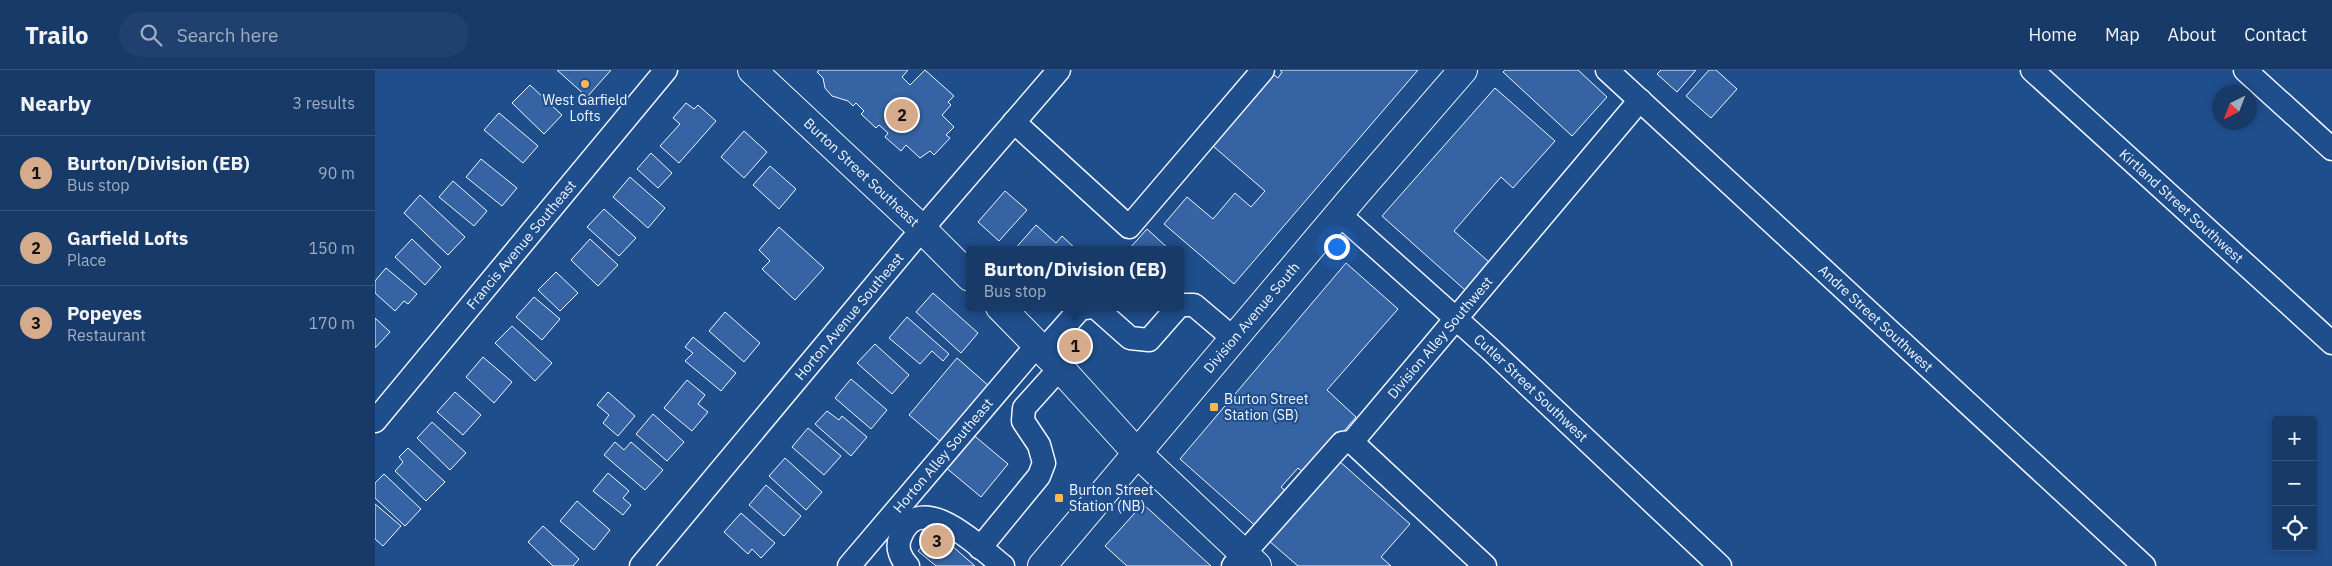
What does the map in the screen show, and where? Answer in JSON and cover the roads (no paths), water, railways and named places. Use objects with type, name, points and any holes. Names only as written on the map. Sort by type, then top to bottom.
[{"type":"main road","name":"Burton Street Southeast","points":[[752,70],[922,229],[966,273]]},
{"type":"main road","name":"Division Avenue South","points":[[1042,566],[1233,338],[1463,70]]},
{"type":"main road","points":[[1004,311],[1047,354],[1137,453],[1245,562]]},
{"type":"street","name":"Francis Avenue Southeast","points":[[375,421],[666,70]]},
{"type":"street","name":"Horton Avenue Southeast","points":[[641,566],[922,229],[1059,70]]},
{"type":"street","points":[[1014,122],[1129,228],[1263,70]]},
{"type":"street","name":"Andre Street Southwest","points":[[1607,70],[2144,566]]},
{"type":"street","name":"Kirtland Street Southwest","points":[[2032,70],[2332,343]]},
{"type":"street","points":[[2245,70],[2332,149]]},
{"type":"street","name":"Division Alley Southwest","points":[[1245,562],[1342,443],[1351,442],[1640,100]]},
{"type":"street","name":"Cutler Street Southwest","points":[[1339,214],[1456,319],[1720,566]]},
{"type":"street","points":[[1184,306],[1194,305],[1233,338]]},
{"type":"street","points":[[980,548],[1039,476],[1044,463],[1039,445],[1023,421],[1024,408],[1047,354],[1079,311]]},
{"type":"street","points":[[1099,311],[1130,338],[1149,340],[1175,311]]},
{"type":"street","name":"Horton Alley Southeast","points":[[849,566],[1047,354]]},
{"type":"street","points":[[1351,442],[1485,566]]},
{"type":"street","points":[[907,566],[900,556],[900,538],[911,523],[921,517],[939,518],[1003,566]]},
{"type":"place","name":"West Garfield Lofts","points":[[585,84]]},
{"type":"place","name":"Garfield Lofts","points":[[902,115]]},
{"type":"place","name":"Burton/Division (EB)","points":[[1075,346]]},
{"type":"place","name":"Burton Street Station (SB)","points":[[1214,407]]},
{"type":"place","name":"Burton Street Station (NB)","points":[[1059,498]]},
{"type":"place","name":"Popeyes","points":[[937,541]]}]
